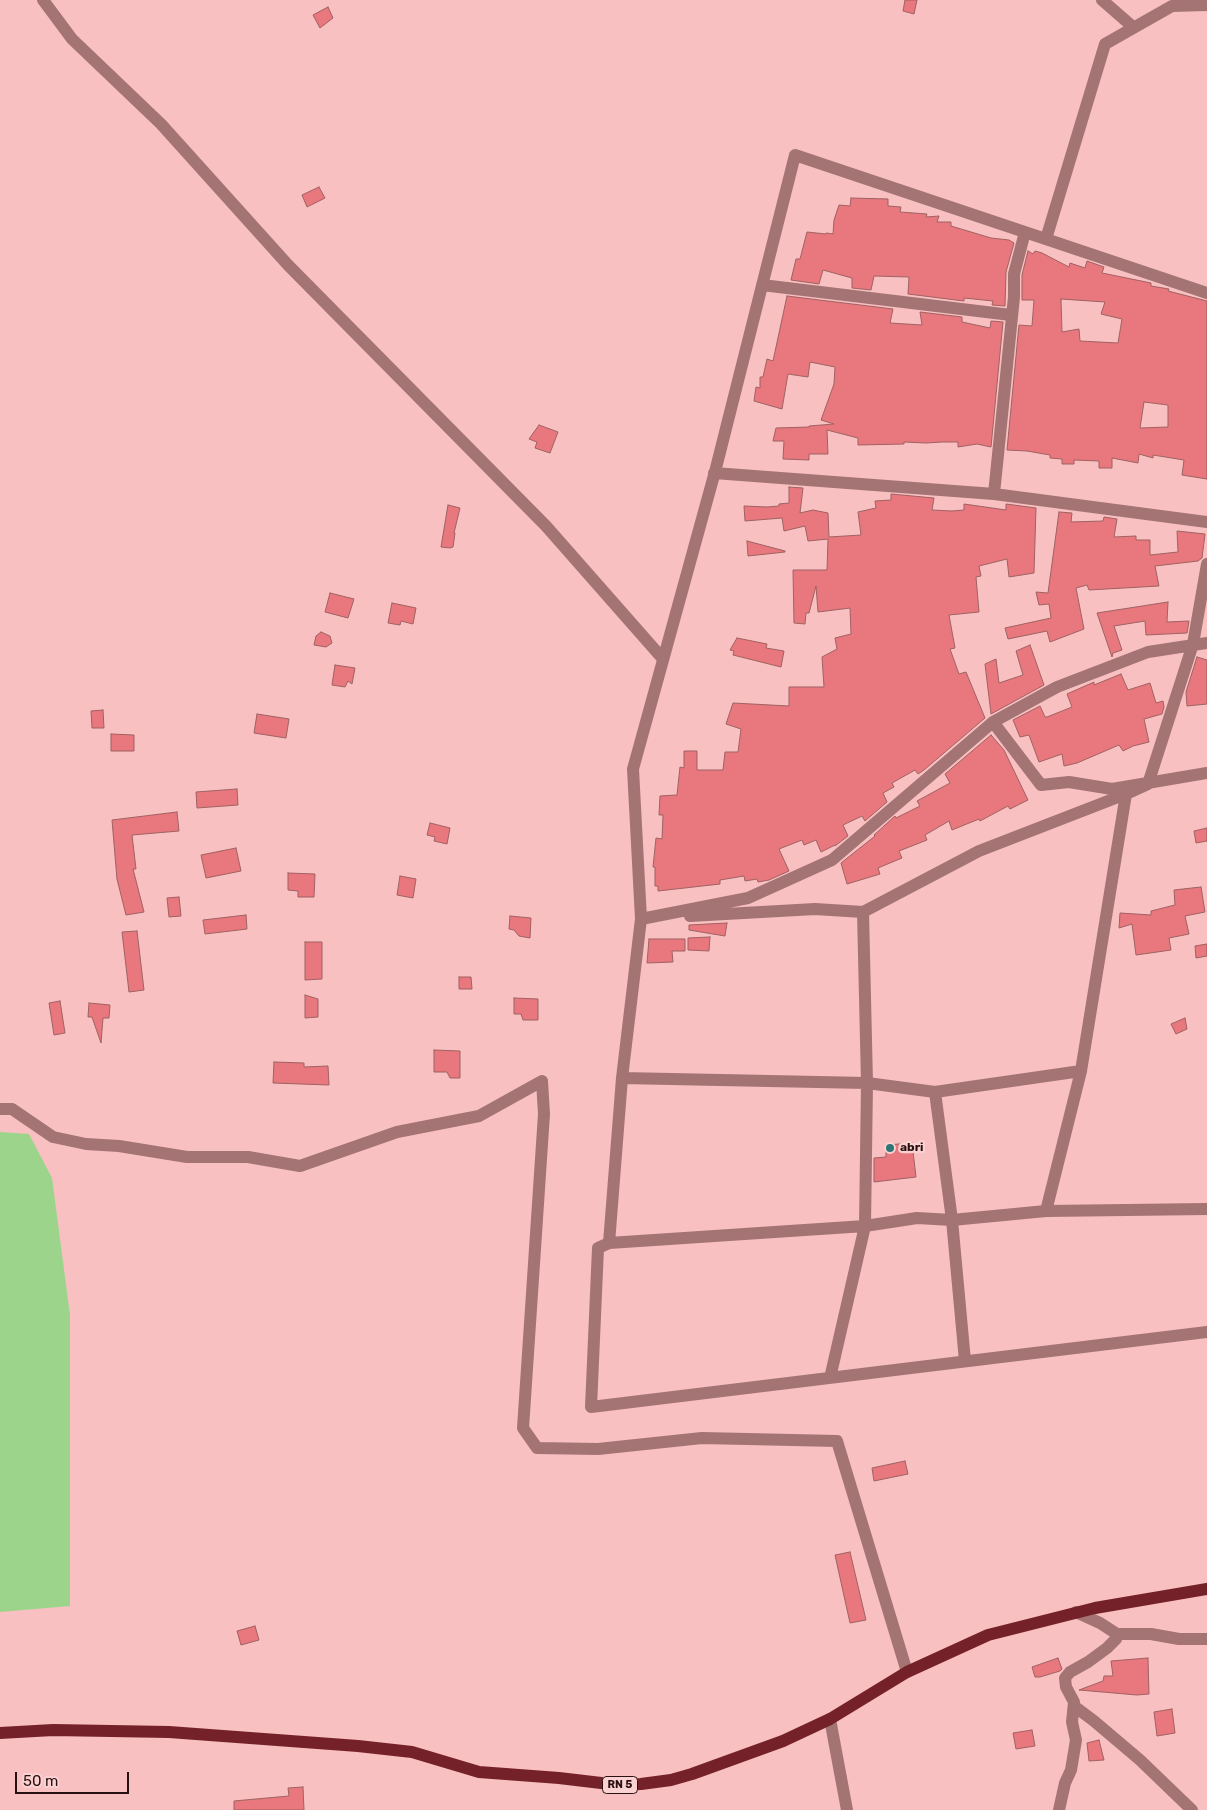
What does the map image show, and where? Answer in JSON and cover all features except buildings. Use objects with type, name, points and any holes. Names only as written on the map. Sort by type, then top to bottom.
[{"type":"main road","name":"RN 5","points":[[0,1733],[53,1730],[168,1732],[358,1746],[412,1752],[479,1772],[618,1785],[671,1780],[783,1741],[830,1719],[907,1672],[988,1635],[1095,1608],[1207,1589]]},
{"type":"street","points":[[42,0],[72,39],[161,124],[288,265],[546,526],[663,658]]},
{"type":"street","points":[[1102,0],[1133,27]]},
{"type":"street","points":[[1046,239],[1105,44],[1172,6],[1207,5]]},
{"type":"street","points":[[609,1243],[622,1078],[641,919],[633,769],[714,473],[795,155],[1207,293]]},
{"type":"street","points":[[994,494],[1015,268],[1026,232]]},
{"type":"street","points":[[762,285],[1011,315]]},
{"type":"street","points":[[714,473],[994,494],[1207,522]]},
{"type":"street","points":[[641,919],[815,908],[863,912],[979,851],[1148,784],[1193,644],[1207,564]]},
{"type":"street","points":[[641,919],[748,898],[832,860],[993,722],[1057,687],[1148,652],[1207,643]]},
{"type":"street","points":[[993,722],[1040,785],[1069,782],[1112,789],[1207,773]]},
{"type":"street","points":[[1046,1211],[1081,1071],[1126,794]]},
{"type":"street","points":[[830,1378],[865,1226],[867,1083],[863,912]]},
{"type":"street","points":[[622,1078],[867,1083],[935,1092],[1081,1071]]},
{"type":"street","points":[[0,1109],[12,1109],[53,1137],[86,1144],[120,1146],[187,1157],[248,1157],[300,1166],[397,1132],[480,1116],[542,1081],[544,1114],[523,1428],[538,1448],[598,1449],[702,1438],[837,1441],[907,1672]]},
{"type":"street","points":[[935,1092],[952,1220],[965,1361]]},
{"type":"street","points":[[1207,1209],[1046,1211],[952,1220],[917,1218],[865,1226],[609,1243],[598,1248],[591,1407],[1207,1332]]},
{"type":"street","points":[[1076,1612],[1118,1634],[1151,1634],[1179,1639],[1207,1639]]},
{"type":"street","points":[[1059,1810],[1076,1748],[1072,1722],[1074,1702],[1066,1687],[1065,1678],[1070,1672],[1107,1648],[1116,1639],[1118,1634]]},
{"type":"street","points":[[1074,1706],[1140,1760],[1192,1810]]},
{"type":"street","points":[[830,1719],[847,1810]]},
{"type":"green space","points":[[0,1132],[29,1134],[52,1178],[70,1315],[70,1606],[0,1612]]},
{"type":"place","name":"abri","points":[[890,1148]]}]
